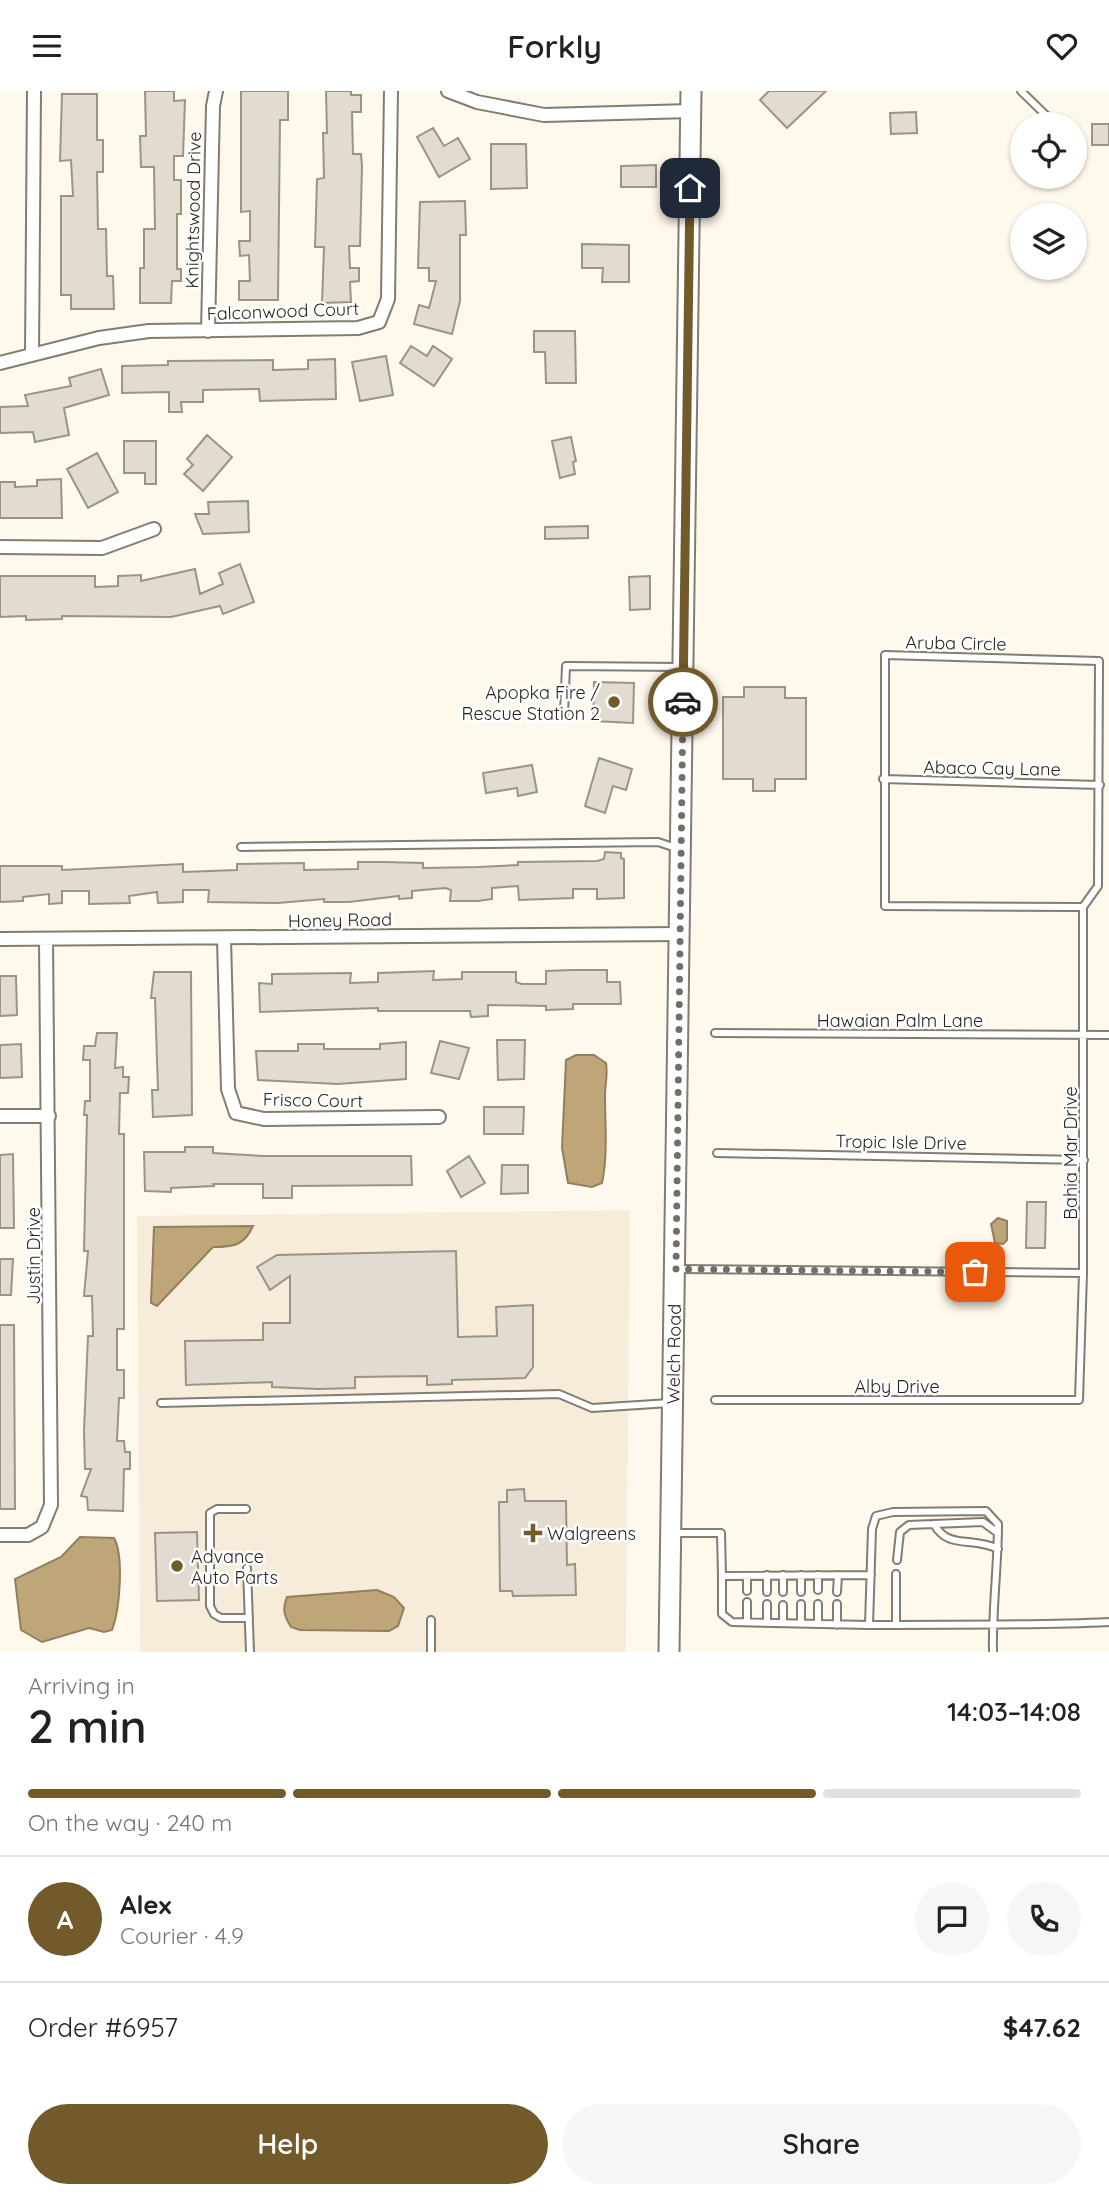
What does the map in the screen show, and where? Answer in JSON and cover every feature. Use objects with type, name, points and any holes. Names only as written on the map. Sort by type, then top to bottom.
[{"type":"street","points":[[32,355],[34,91]]},
{"type":"street","name":"Knightswood Drive","points":[[208,331],[213,106],[216,91]]},
{"type":"street","name":"Falconwood Court","points":[[0,363],[99,338],[149,331],[358,328],[379,322],[388,299],[391,91]]},
{"type":"street","points":[[449,91],[477,102],[544,115],[691,111]]},
{"type":"street","name":"Welch Road","points":[[668,1652],[681,934],[691,91]]},
{"type":"street","points":[[0,547],[102,548],[154,529]]},
{"type":"street","name":"Honey Road","points":[[0,939],[681,934]]},
{"type":"street","name":"Justin Drive","points":[[0,1535],[28,1535],[42,1527],[51,1505],[47,939]]},
{"type":"street","name":"Frisco Court","points":[[224,939],[228,1089],[236,1113],[264,1119],[439,1117]]},
{"type":"street","points":[[0,1116],[49,1116]]},
{"type":"lane","points":[[1021,91],[1043,112]]},
{"type":"lane","name":"Aruba Circle","points":[[885,656],[1099,661],[1098,886],[1083,907],[885,906],[883,779],[885,656]]},
{"type":"lane","points":[[564,714],[566,666],[683,667]]},
{"type":"lane","name":"Abaco Cay Lane","points":[[883,779],[1100,785]]},
{"type":"lane","points":[[241,847],[658,842],[681,850]]},
{"type":"lane","name":"Bahia Mar Drive","points":[[1079,1400],[1084,1160],[1083,907]]},
{"type":"lane","name":"Hawaian Palm Lane","points":[[715,1033],[1109,1035]]},
{"type":"lane","name":"Tropic Isle Drive","points":[[717,1153],[1084,1160]]},
{"type":"lane","points":[[676,1269],[1083,1273]]},
{"type":"lane","points":[[161,1403],[559,1394],[592,1408],[673,1403]]},
{"type":"lane","name":"Alby Drive","points":[[715,1400],[1079,1400]]},
{"type":"lane","points":[[246,1509],[218,1509],[210,1513],[210,1606],[214,1614],[221,1618],[249,1618]]},
{"type":"lane","points":[[869,1625],[872,1529],[876,1516],[892,1512],[986,1511],[998,1524],[993,1652]]},
{"type":"lane","points":[[897,1560],[900,1532],[909,1525],[982,1523],[998,1533]]},
{"type":"lane","points":[[933,1524],[940,1535],[951,1541],[983,1541],[998,1549]]},
{"type":"lane","points":[[671,1533],[721,1533],[722,1614],[732,1622],[837,1625],[1109,1622]]},
{"type":"lane","points":[[247,1568],[250,1652]]},
{"type":"lane","points":[[896,1574],[896,1625]]},
{"type":"lane","points":[[783,1575],[783,1592]]},
{"type":"lane","points":[[801,1575],[801,1592]]},
{"type":"lane","points":[[818,1575],[818,1590]]},
{"type":"lane","points":[[837,1592],[838,1575]]},
{"type":"lane","points":[[722,1576],[870,1575]]},
{"type":"lane","points":[[747,1576],[747,1591]]},
{"type":"lane","points":[[767,1576],[767,1592]]},
{"type":"lane","points":[[747,1602],[747,1622]]},
{"type":"lane","points":[[767,1604],[767,1623]]},
{"type":"lane","points":[[801,1604],[801,1623]]},
{"type":"lane","points":[[818,1604],[818,1624]]},
{"type":"lane","points":[[837,1604],[837,1625]]},
{"type":"lane","points":[[783,1605],[783,1623]]},
{"type":"lane","points":[[431,1620],[431,1652]]},
{"type":"shaded area","points":[[576,1055],[594,1055],[606,1063],[607,1067],[604,1172],[602,1183],[592,1187],[568,1183],[562,1148],[566,1060]]},
{"type":"shaded area","points":[[630,1210],[626,1652],[140,1652],[137,1216]]},
{"type":"shaded area","points":[[998,1218],[1007,1221],[1007,1240],[1003,1244],[995,1243],[991,1224]]},
{"type":"shaded area","points":[[253,1226],[246,1238],[237,1244],[213,1247],[157,1306],[151,1303],[154,1227]]},
{"type":"shaded area","points":[[80,1537],[114,1538],[117,1546],[120,1583],[112,1630],[104,1632],[89,1628],[42,1642],[21,1630],[15,1579],[61,1557]]},
{"type":"shaded area","points":[[377,1590],[394,1597],[404,1608],[398,1626],[389,1631],[300,1630],[291,1627],[285,1616],[287,1597]]},
{"type":"building","points":[[145,91],[174,91],[174,101],[185,100],[183,156],[174,156],[174,180],[181,180],[181,214],[177,214],[177,269],[181,269],[181,281],[172,281],[171,303],[140,303],[140,268],[144,268],[144,229],[155,229],[154,167],[141,167],[140,136],[146,136]]},
{"type":"building","points":[[241,91],[288,91],[288,120],[280,120],[278,300],[239,300],[239,281],[250,281],[249,255],[240,256],[239,241],[250,241],[250,211],[241,212]]},
{"type":"building","points":[[326,91],[351,91],[351,95],[361,95],[361,112],[352,112],[353,154],[361,154],[362,166],[360,246],[349,246],[350,268],[359,268],[359,281],[350,282],[351,302],[322,303],[324,247],[315,247],[317,179],[324,178]]},
{"type":"building","points":[[769,91],[826,91],[787,128],[760,100]]},
{"type":"building","points":[[62,94],[97,94],[97,140],[103,140],[103,172],[97,172],[98,229],[106,229],[107,276],[113,276],[114,309],[71,309],[71,295],[61,295],[61,196],[73,196],[71,160],[60,161]]},
{"type":"building","points":[[916,112],[917,133],[891,134],[890,113]]},
{"type":"building","points":[[1092,124],[1109,124],[1109,145],[1092,145]]},
{"type":"building","points":[[433,128],[444,146],[458,138],[470,159],[439,177],[417,137]]},
{"type":"building","points":[[491,144],[526,144],[527,188],[491,189]]},
{"type":"building","points":[[656,165],[656,187],[621,187],[621,166]]},
{"type":"building","points":[[465,201],[466,235],[460,235],[460,301],[452,334],[414,324],[419,305],[429,308],[436,281],[429,281],[429,268],[418,268],[420,202]]},
{"type":"building","points":[[582,244],[629,245],[629,282],[602,282],[603,268],[582,268]]},
{"type":"building","points":[[534,331],[575,331],[576,383],[546,383],[545,352],[534,352]]},
{"type":"building","points":[[411,346],[427,356],[433,346],[452,359],[434,386],[400,363]]},
{"type":"building","points":[[386,356],[393,395],[360,401],[352,362]]},
{"type":"building","points":[[335,359],[336,399],[260,401],[259,389],[203,390],[203,402],[181,402],[182,412],[169,412],[169,392],[122,393],[122,366],[168,365],[168,361],[273,360],[273,370],[308,369],[308,360]]},
{"type":"building","points":[[101,369],[109,395],[64,408],[69,435],[35,442],[33,432],[0,433],[0,407],[28,406],[25,395],[71,386],[69,378]]},
{"type":"building","points":[[207,435],[232,457],[203,491],[184,474],[193,465],[187,459]]},
{"type":"building","points":[[571,437],[576,461],[573,462],[575,474],[560,478],[552,441]]},
{"type":"building","points":[[124,441],[156,441],[156,484],[145,484],[145,473],[124,473]]},
{"type":"building","points":[[97,453],[118,492],[88,508],[67,469]]},
{"type":"building","points":[[61,479],[62,518],[0,518],[0,482],[15,482],[15,487],[37,486],[37,480]]},
{"type":"building","points":[[248,501],[249,532],[203,534],[195,514],[209,514],[208,502]]},
{"type":"building","points":[[588,526],[588,538],[545,539],[545,527]]},
{"type":"building","points":[[240,564],[254,602],[223,614],[220,606],[171,617],[62,616],[62,619],[26,620],[26,616],[0,617],[0,576],[95,576],[95,587],[118,586],[118,576],[141,575],[141,581],[195,569],[200,594],[223,584],[219,573]]},
{"type":"building","points":[[650,576],[650,609],[630,610],[629,577]]},
{"type":"building","name":"Apopka Fire / Rescue Station 2","points":[[594,682],[634,683],[633,723],[593,721]]},
{"type":"building","points":[[744,687],[785,687],[785,698],[806,698],[806,779],[775,779],[775,791],[753,791],[753,779],[723,779],[723,697],[744,697]]},
{"type":"building","points":[[599,758],[632,769],[626,790],[613,786],[605,813],[585,806]]},
{"type":"building","points":[[532,765],[537,792],[518,796],[517,788],[486,793],[483,773]]},
{"type":"building","points":[[605,852],[621,853],[621,858],[624,859],[624,898],[597,899],[597,889],[573,889],[573,898],[519,900],[518,886],[492,888],[492,899],[478,901],[450,901],[451,890],[445,888],[412,891],[412,898],[399,899],[399,896],[349,902],[324,902],[324,899],[278,903],[208,902],[209,890],[183,890],[183,902],[158,903],[157,892],[129,896],[130,903],[89,904],[89,891],[62,891],[62,903],[49,904],[49,894],[23,897],[23,901],[0,902],[0,866],[62,866],[62,870],[183,864],[183,872],[237,870],[237,864],[304,863],[304,870],[358,869],[358,862],[423,863],[423,868],[478,867],[518,865],[518,862],[597,861],[604,859]]},
{"type":"building","points":[[607,970],[607,982],[620,982],[621,1004],[573,1004],[573,1009],[546,1010],[546,1006],[488,1005],[488,1016],[471,1017],[470,1011],[378,1011],[378,1008],[260,1012],[259,983],[272,984],[272,974],[351,973],[350,983],[378,982],[378,973],[434,971],[433,980],[462,979],[462,972],[516,972],[516,982],[546,984],[546,971]]},
{"type":"building","points":[[154,972],[191,972],[192,1115],[153,1117],[152,1090],[158,1090],[155,998],[151,998]]},
{"type":"building","points":[[0,976],[16,976],[17,1015],[0,1016]]},
{"type":"building","points":[[97,1033],[117,1033],[115,1068],[123,1067],[123,1077],[129,1077],[128,1093],[120,1093],[119,1134],[124,1134],[124,1329],[117,1329],[117,1370],[124,1370],[124,1398],[119,1398],[117,1441],[124,1441],[125,1452],[130,1452],[130,1469],[124,1469],[123,1511],[88,1510],[87,1497],[81,1496],[91,1469],[85,1469],[84,1431],[88,1336],[93,1336],[92,1296],[84,1296],[88,1251],[84,1251],[87,1115],[84,1115],[85,1101],[90,1101],[90,1060],[83,1060],[84,1046],[95,1046]]},
{"type":"building","points":[[497,1040],[525,1040],[524,1079],[498,1080]]},
{"type":"building","points":[[440,1041],[469,1048],[459,1079],[431,1073]]},
{"type":"building","points":[[406,1042],[406,1079],[338,1084],[258,1080],[256,1051],[298,1051],[298,1044],[324,1044],[324,1049],[380,1049],[380,1044]]},
{"type":"building","points":[[21,1044],[22,1077],[0,1078],[0,1045]]},
{"type":"building","points":[[484,1107],[524,1107],[523,1134],[484,1134]]},
{"type":"building","points":[[185,1147],[213,1147],[213,1153],[263,1156],[411,1156],[412,1185],[292,1186],[292,1198],[263,1198],[263,1184],[213,1184],[214,1186],[171,1188],[171,1192],[145,1191],[144,1152],[185,1152]]},
{"type":"building","points":[[13,1154],[14,1228],[0,1228],[0,1155]]},
{"type":"building","points":[[469,1156],[485,1183],[461,1197],[447,1171]]},
{"type":"building","points":[[502,1165],[528,1165],[528,1193],[501,1194]]},
{"type":"building","points":[[1027,1202],[1046,1202],[1045,1248],[1026,1248]]},
{"type":"building","points":[[456,1251],[458,1337],[497,1336],[496,1307],[533,1305],[533,1367],[525,1378],[452,1380],[452,1384],[427,1385],[427,1376],[355,1377],[355,1388],[318,1389],[272,1387],[272,1382],[186,1385],[185,1341],[263,1340],[263,1323],[290,1323],[290,1276],[270,1290],[257,1267],[277,1255]]},
{"type":"building","points":[[0,1259],[13,1259],[11,1295],[0,1295]]},
{"type":"building","points":[[0,1325],[14,1325],[15,1509],[0,1509]]},
{"type":"building","name":"Walgreens","points":[[524,1489],[525,1501],[566,1501],[567,1565],[575,1564],[576,1595],[513,1596],[512,1591],[500,1591],[499,1502],[507,1502],[507,1490]]},
{"type":"building","name":"Advance Auto Parts","points":[[197,1532],[199,1600],[157,1601],[155,1533]]},
{"type":"way so far","points":[[683,702],[676,1269],[975,1272]]},
{"type":"place","name":"Apopka Fire / Rescue Station 2","points":[[614,702]]},
{"type":"place","name":"Walgreens","points":[[533,1533]]},
{"type":"place","name":"Advance Auto Parts","points":[[177,1566]]},
{"type":"route","points":[[683,702],[690,188]]}]
